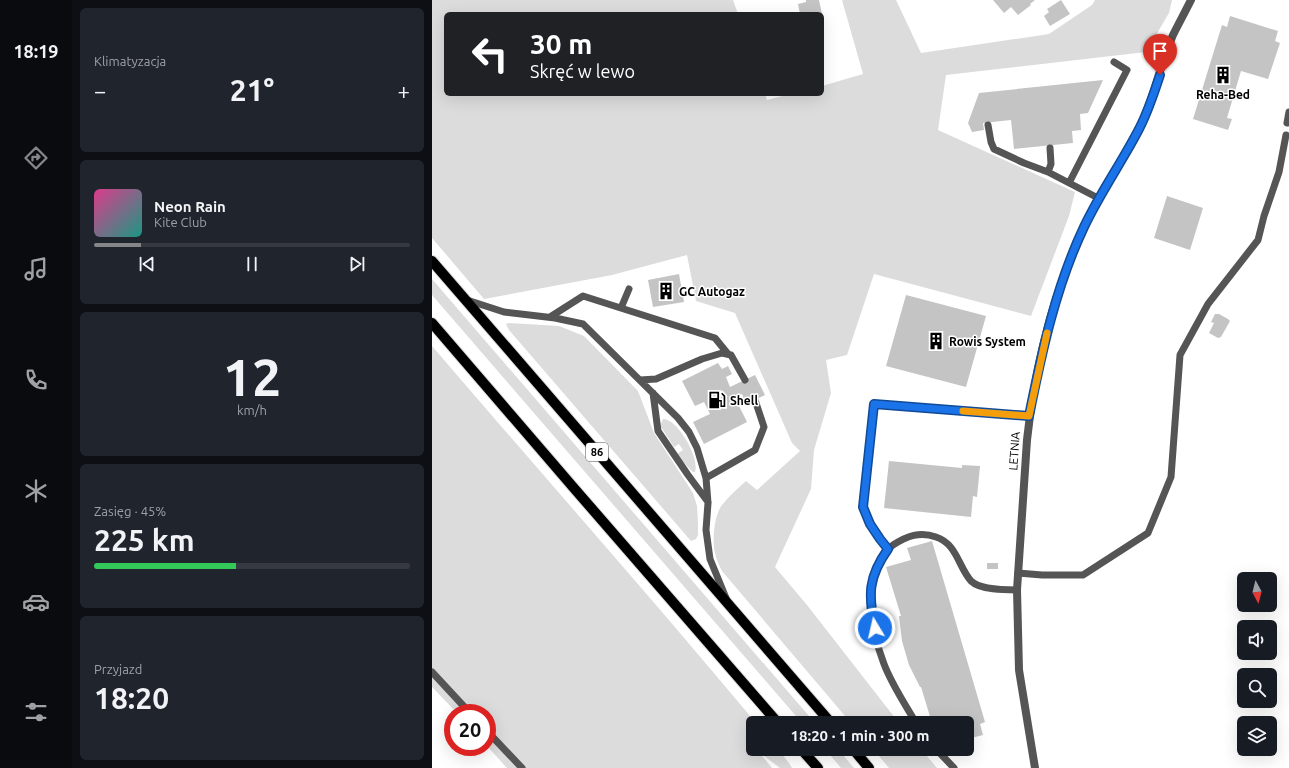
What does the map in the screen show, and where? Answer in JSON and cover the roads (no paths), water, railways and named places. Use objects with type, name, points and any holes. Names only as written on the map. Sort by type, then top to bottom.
[{"type":"main road","name":"86","points":[[432,261],[825,716]]},
{"type":"main road","points":[[432,323],[572,487],[772,716]]},
{"type":"main road","points":[[807,756],[818,768]]},
{"type":"main road","points":[[859,756],[869,768]]},
{"type":"street","name":"LETNIA","points":[[1035,768],[1019,670],[1017,590],[1029,416],[1045,342],[1068,264],[1098,198],[1140,128],[1152,98],[1173,35],[1192,0]]},
{"type":"lane","points":[[1068,183],[1128,70],[1114,62]]},
{"type":"lane","points":[[1287,123],[1289,112]]},
{"type":"lane","points":[[988,125],[990,142],[994,149],[1048,172],[1098,198]]},
{"type":"lane","points":[[1018,573],[1042,575],[1082,575],[1148,533],[1171,476],[1180,355],[1208,304],[1258,240],[1279,172],[1286,135]]},
{"type":"lane","points":[[1048,172],[1051,164],[1050,148]]},
{"type":"lane","points":[[621,308],[628,289]]},
{"type":"lane","points":[[550,317],[583,296],[715,338],[728,354],[731,355],[745,380]]},
{"type":"lane","points":[[465,300],[504,312],[550,317],[583,324],[653,393],[689,432],[697,448],[706,478],[708,503],[706,530],[710,559],[728,604]]},
{"type":"lane","points":[[640,380],[656,379],[702,359],[722,353],[728,354]]},
{"type":"lane","points":[[653,393],[658,431],[680,465],[708,503]]},
{"type":"lane","points":[[706,478],[755,450],[764,427],[755,400]]},
{"type":"lane","points":[[888,549],[870,524],[863,507],[874,404],[1029,416]]},
{"type":"lane","points":[[912,716],[884,665],[877,641],[872,615],[871,592],[873,576],[879,562],[888,549],[909,536],[935,536],[945,541],[953,550],[972,582],[987,588],[1017,590]]},
{"type":"lane","points":[[432,672],[462,704]]},
{"type":"lane","points":[[496,741],[522,768]]},
{"type":"lane","points":[[943,756],[954,768]]},
{"type":"place","name":"Reha-Bed","points":[[1223,75]]},
{"type":"place","name":"GC Autogaz","points":[[666,291]]},
{"type":"place","name":"Rowis System","points":[[936,341]]},
{"type":"place","name":"Shell","points":[[717,400]]}]
